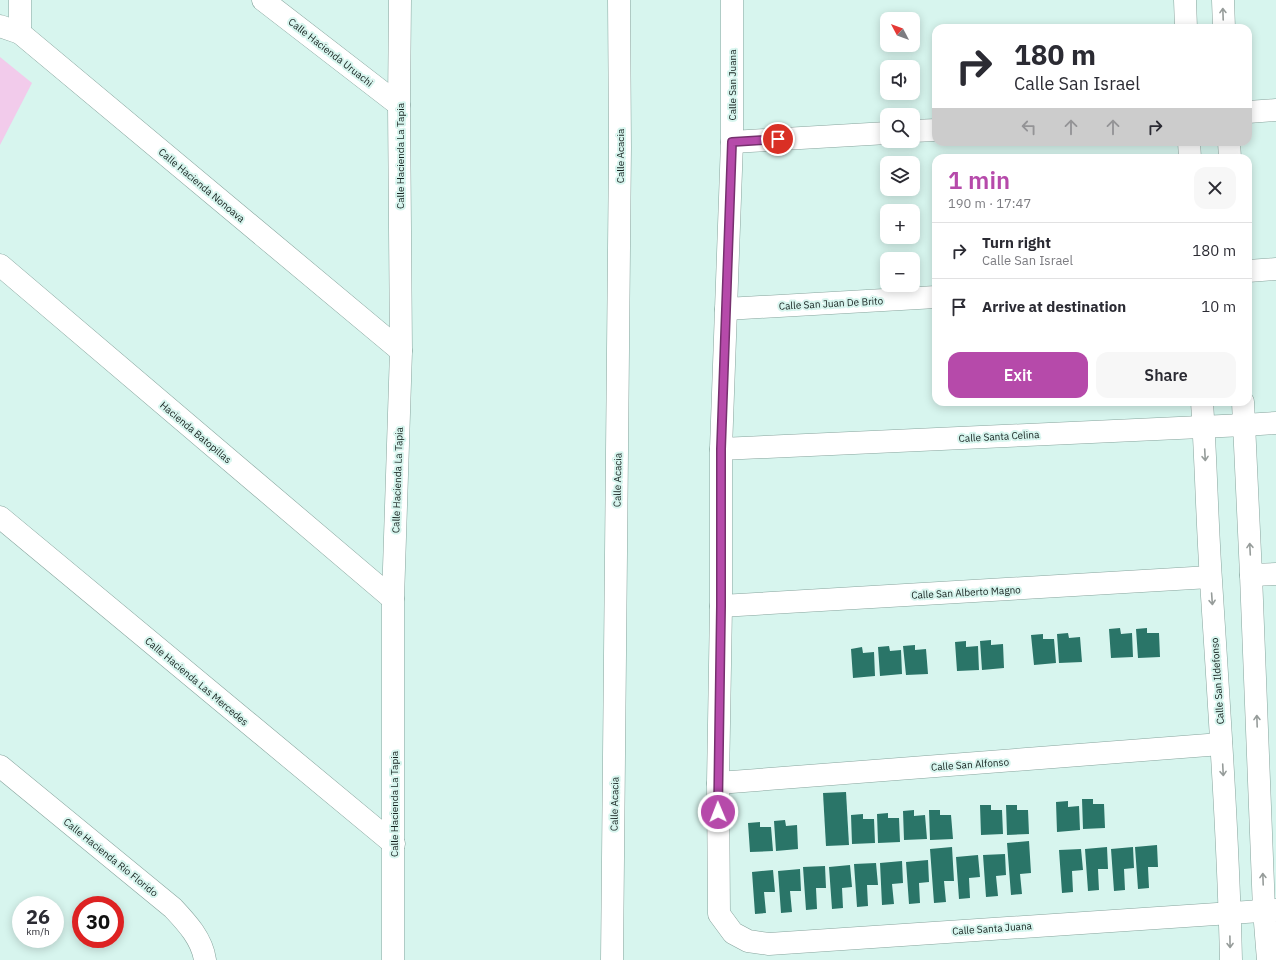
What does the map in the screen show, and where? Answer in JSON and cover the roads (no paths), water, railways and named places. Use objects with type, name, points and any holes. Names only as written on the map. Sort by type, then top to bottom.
[{"type":"street","points":[[20,0],[20,33]]},
{"type":"street","name":"Calle Hacienda Uruachi","points":[[263,0],[399,105]]},
{"type":"street","name":"Calle Hacienda La Tapia","points":[[393,960],[393,599],[401,351],[399,105],[400,0]]},
{"type":"street","name":"Calle Acacia","points":[[612,960],[620,155],[619,0]]},
{"type":"street","name":"Calle San Juana","points":[[720,914],[718,783],[721,606],[721,449],[732,142],[732,0]]},
{"type":"street","points":[[1185,0],[1186,24]]},
{"type":"street","points":[[1223,0],[1224,24]]},
{"type":"street","name":"Calle Hacienda Nonoava","points":[[0,26],[20,33],[401,351]]},
{"type":"street","points":[[1252,112],[1276,110]]},
{"type":"street","points":[[920,131],[932,130]]},
{"type":"street","points":[[732,142],[880,133]]},
{"type":"street","name":"Hacienda Batopillas","points":[[0,265],[393,599]]},
{"type":"street","points":[[1252,271],[1276,268]]},
{"type":"street","name":"Calle San Juan De Brito","points":[[726,309],[932,297]]},
{"type":"street","name":"Calle San Ildefonso","points":[[1202,406],[1210,578],[1230,912],[1231,960]]},
{"type":"street","points":[[1243,406],[1251,575],[1267,743],[1270,910],[1268,960]]},
{"type":"street","name":"Calle Santa Celina","points":[[721,449],[1276,423]]},
{"type":"street","name":"Calle Hacienda Las Mercedes","points":[[0,517],[394,844]]},
{"type":"street","points":[[1251,575],[1276,574]]},
{"type":"street","name":"Calle San Alberto Magno","points":[[721,606],[1210,578]]},
{"type":"street","name":"Calle San Alfonso","points":[[718,783],[1221,744]]},
{"type":"street","name":"Calle Hacienda Río Florido","points":[[0,766],[173,908],[191,928],[203,950],[205,960]]},
{"type":"street","name":"Calle Santa Juana","points":[[720,914],[733,933],[748,941],[768,944],[1270,910]]}]
